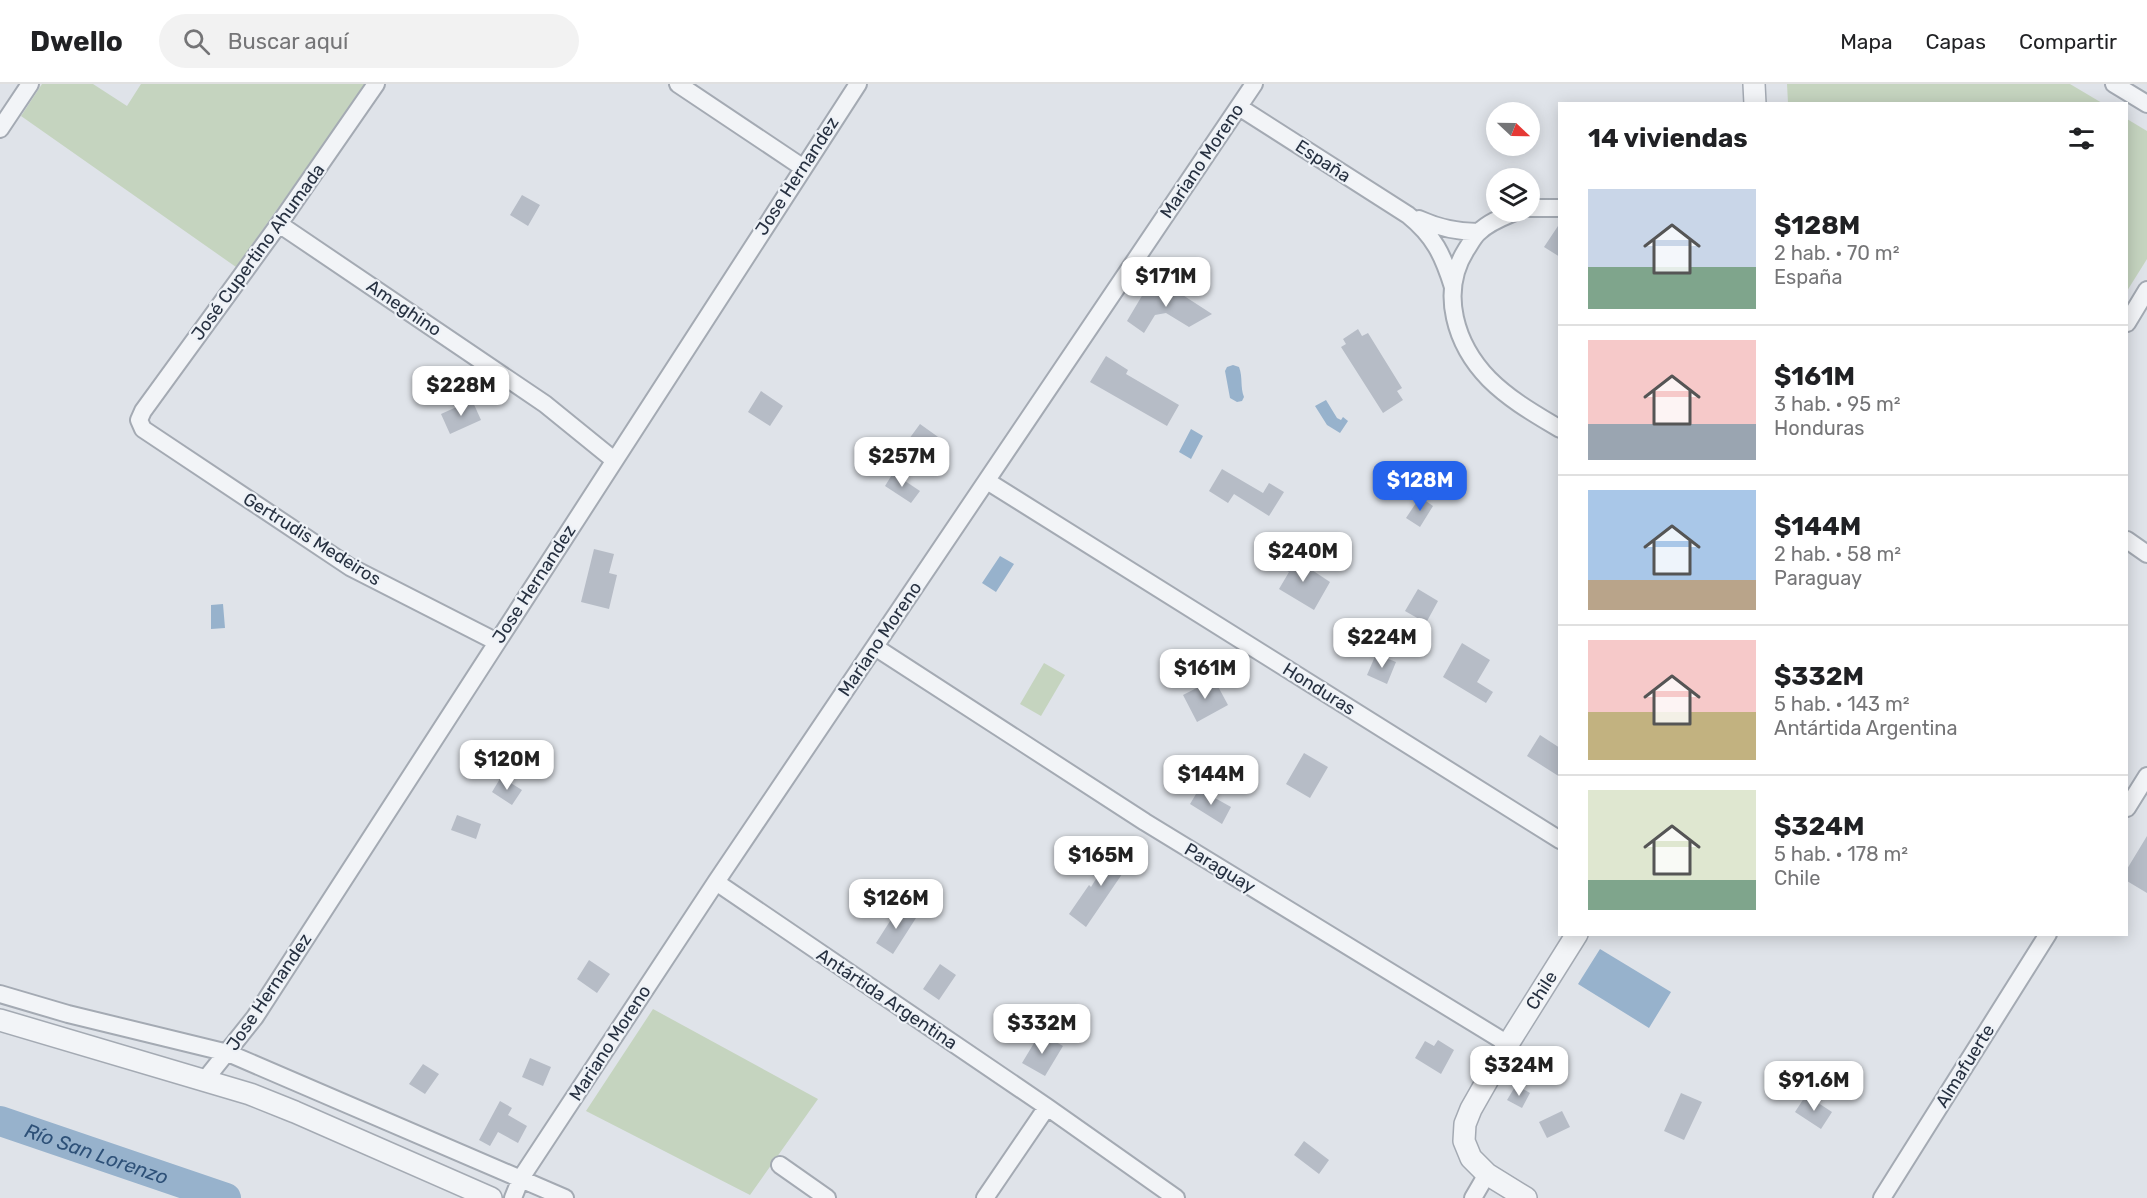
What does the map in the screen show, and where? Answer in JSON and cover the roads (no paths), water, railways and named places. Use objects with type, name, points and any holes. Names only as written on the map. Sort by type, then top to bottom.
[{"type":"street","points":[[0,129],[30,84]]},
{"type":"street","name":"José Cupertino Ahumada","points":[[139,420],[143,411],[279,224],[376,84]]},
{"type":"street","points":[[678,84],[802,168]]},
{"type":"street","name":"Jose Hernandez","points":[[204,1081],[255,1017],[858,84]]},
{"type":"street","name":"Mariano Moreno","points":[[513,1198],[521,1178],[716,882],[1254,84]]},
{"type":"street","points":[[1754,84],[1755,102]]},
{"type":"street","points":[[2114,84],[2147,104]]},
{"type":"street","name":"España","points":[[1239,107],[1408,215],[1424,228],[1435,242],[1446,264],[1453,288],[1455,324],[1472,358],[1504,393],[1558,428]]},
{"type":"street","points":[[1540,208],[1558,208]]},
{"type":"street","name":"España","points":[[1408,215],[1442,229],[1479,232]]},
{"type":"street","points":[[1479,232],[1497,222]]},
{"type":"street","name":"Ameghino","points":[[279,224],[545,404],[614,460]]},
{"type":"street","name":"España","points":[[1453,288],[1456,273],[1464,255],[1479,232]]},
{"type":"street","points":[[2128,321],[2147,290]]},
{"type":"street","name":"Gertrudis Medeiros","points":[[139,420],[143,429],[350,567],[497,642]]},
{"type":"street","name":"Honduras","points":[[987,481],[1558,839]]},
{"type":"street","points":[[2128,541],[2147,554]]},
{"type":"street","name":"Paraguay","points":[[875,647],[1144,822],[1508,1044]]},
{"type":"street","points":[[2128,806],[2140,785]]},
{"type":"street","name":"Antártida Argentina","points":[[716,882],[1047,1107],[1176,1198]]},
{"type":"street","name":"Chile","points":[[1526,1198],[1487,1174],[1471,1158],[1464,1141],[1465,1124],[1471,1109],[1508,1044],[1576,936]]},
{"type":"street","name":"Almafuerte","points":[[1882,1198],[2047,936]]},
{"type":"street","points":[[0,994],[68,1014],[228,1053],[565,1198]]},
{"type":"street","points":[[0,1020],[250,1094],[491,1198]]},
{"type":"street","points":[[985,1198],[1047,1107]]},
{"type":"street","points":[[780,1165],[827,1198]]},
{"type":"street","points":[[1473,1198],[1487,1174]]},
{"type":"water","points":[[1233,365],[1239,367],[1244,397],[1242,401],[1237,402],[1230,398],[1225,371],[1227,367]]},
{"type":"water","points":[[1326,400],[1337,418],[1341,420],[1343,417],[1348,421],[1340,433],[1327,425],[1315,406]]},
{"type":"water","points":[[1191,429],[1203,436],[1191,459],[1179,452]]},
{"type":"water","points":[[1000,556],[1014,564],[996,592],[982,583]]},
{"type":"water","points":[[223,604],[225,628],[211,629],[211,605]]},
{"type":"water","points":[[1600,949],[1671,992],[1649,1028],[1578,984]]},
{"type":"waterway","name":"Río San Lorenzo","points":[[0,1121],[226,1198]]}]
